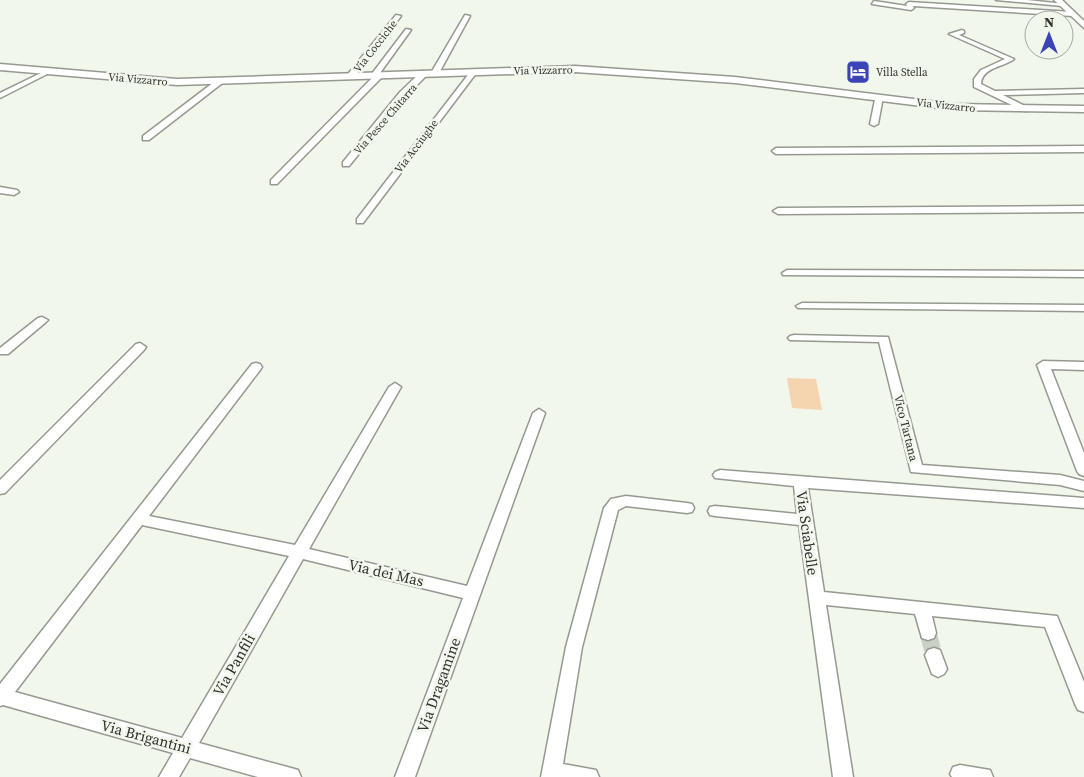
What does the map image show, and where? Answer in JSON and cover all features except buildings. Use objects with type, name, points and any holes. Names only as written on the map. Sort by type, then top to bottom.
[{"type":"street","points":[[999,0],[1060,2],[1078,16],[1084,26]]},
{"type":"street","points":[[908,2],[1078,16]]},
{"type":"street","points":[[874,4],[911,8],[908,2]]},
{"type":"street","name":"Via Cocciche","points":[[351,76],[398,16]]},
{"type":"street","name":"Via Pesce Chitarra","points":[[346,164],[403,94],[430,73],[467,16]]},
{"type":"street","points":[[274,182],[377,75],[408,30]]},
{"type":"street","points":[[962,32],[952,34],[1011,59],[986,70],[976,79],[978,87],[1024,109]]},
{"type":"street","name":"Via Vizzarro","points":[[0,66],[177,82],[584,69],[735,80],[954,107],[1084,109]]},
{"type":"street","points":[[0,96],[50,71]]},
{"type":"street","name":"Via Acciughe","points":[[360,221],[472,72]]},
{"type":"street","points":[[146,138],[221,81]]},
{"type":"street","points":[[994,93],[1084,91]]},
{"type":"street","points":[[874,124],[879,97]]},
{"type":"street","points":[[776,151],[1084,149]]},
{"type":"street","points":[[0,190],[14,192]]},
{"type":"street","points":[[778,211],[1084,209]]},
{"type":"street","points":[[787,273],[1084,274]]},
{"type":"street","points":[[802,306],[1084,308]]},
{"type":"street","points":[[1,352],[42,320]]},
{"type":"street","name":"Vico Tartana","points":[[794,338],[884,339],[916,469],[1060,480],[1084,486]]},
{"type":"street","points":[[1,487],[140,347]]},
{"type":"street","points":[[1084,366],[1043,365],[1084,471]]},
{"type":"street","points":[[0,697],[256,367]]},
{"type":"street","name":"Via Panfili","points":[[168,777],[395,387]]},
{"type":"street","name":"Via Dragamine","points":[[405,777],[539,413]]},
{"type":"street","points":[[720,475],[800,482]]},
{"type":"street","name":"Via Sciabelle","points":[[843,777],[800,482],[1084,503]]},
{"type":"street","points":[[588,777],[551,774],[574,647],[611,508],[616,503],[626,501],[687,508]]},
{"type":"street","points":[[715,511],[805,520]]},
{"type":"street","name":"Via dei Mas","points":[[139,519],[299,552],[472,594]]},
{"type":"street","points":[[817,598],[1051,621],[1084,704]]},
{"type":"street","points":[[922,608],[928,633]]},
{"type":"street","name":"Via Brigantini","points":[[0,697],[291,777]]},
{"type":"street","points":[[960,774],[983,777]]},
{"type":"shaded area","points":[[787,378],[816,379],[822,410],[792,408]]},
{"type":"tunnel","points":[[928,633],[934,655]]},
{"type":"place","name":"Villa Stella","points":[[858,72]]}]
